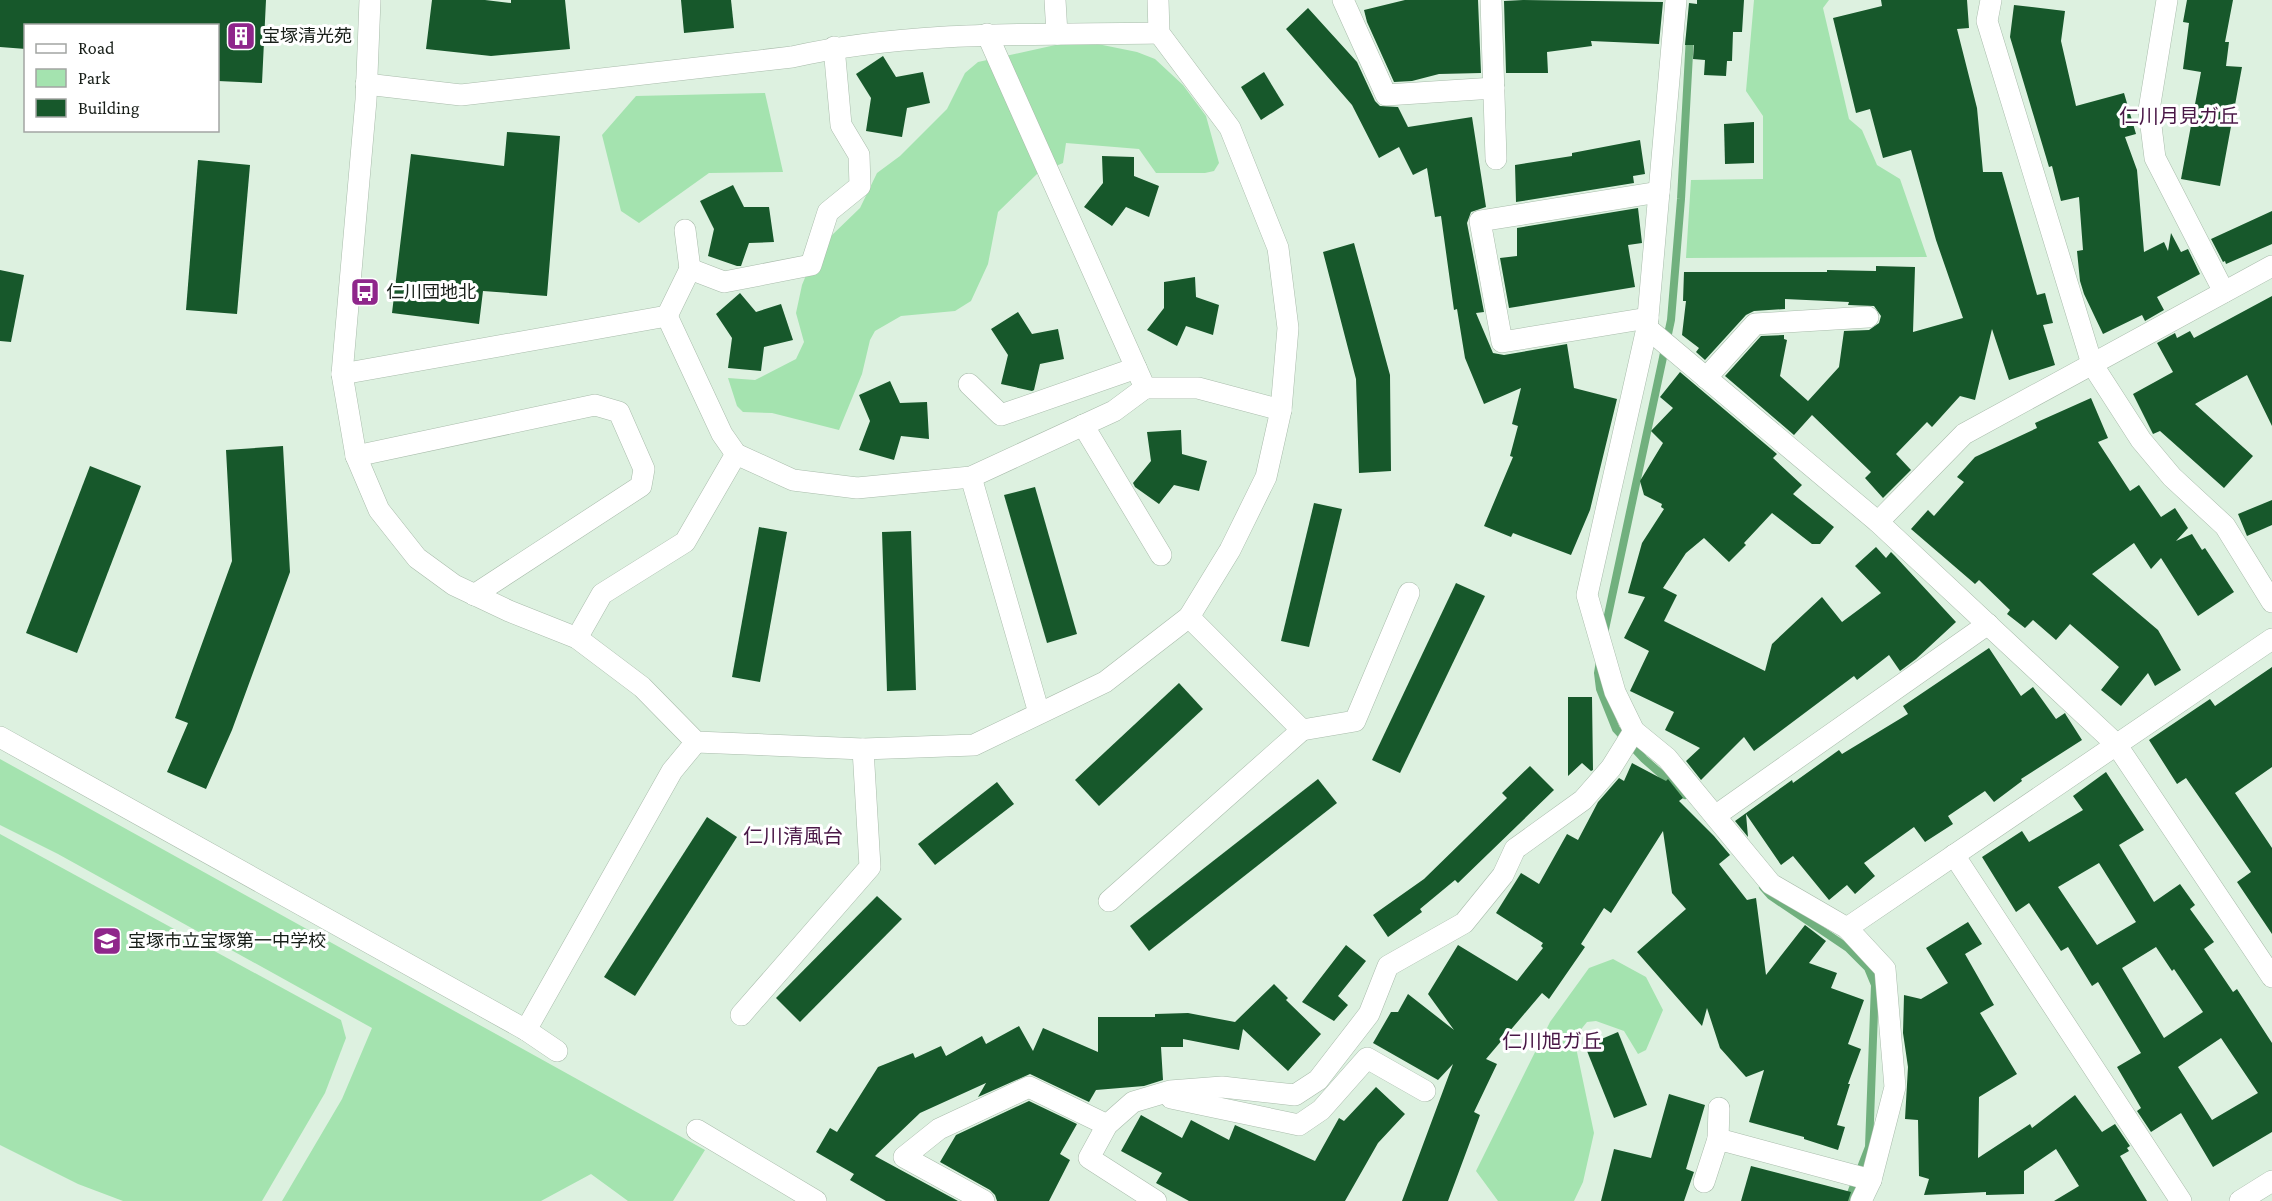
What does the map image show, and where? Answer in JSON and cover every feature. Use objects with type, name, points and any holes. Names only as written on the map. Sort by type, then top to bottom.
[{"type":"street","points":[[370,0],[366,84],[342,374],[356,456],[379,510],[417,558],[454,585],[577,639],[642,687],[696,742],[863,749],[974,745],[1105,682],[1189,617],[1230,550],[1266,477],[1281,410],[1288,328],[1278,249],[1230,128],[1159,33],[1158,0]]},
{"type":"street","points":[[1055,0],[1057,34]]},
{"type":"street","points":[[1343,0],[1386,95],[1494,88]]},
{"type":"street","points":[[1491,0],[1496,159]]},
{"type":"street","points":[[1676,0],[1648,326],[1587,596],[1611,679],[1633,732],[1667,758],[1771,884],[1847,928],[1886,969],[1895,1087],[1869,1191],[1841,1172],[1718,1139]]},
{"type":"street","points":[[1991,0],[1987,21],[2092,364],[2141,440],[2172,477],[2224,526],[2272,602]]},
{"type":"street","points":[[2167,0],[2149,110],[2155,158],[2224,292]]},
{"type":"street","points":[[366,84],[461,94],[792,57],[834,47],[987,34],[1159,33]]},
{"type":"street","points":[[987,34],[1144,388]]},
{"type":"street","points":[[690,269],[724,282],[811,265],[828,212],[860,186],[859,155],[841,125],[834,47]]},
{"type":"street","points":[[1659,192],[1480,221],[1502,342],[1648,326],[1706,378],[1878,522],[2116,744],[2272,977]]},
{"type":"street","points":[[667,316],[690,269],[686,230]]},
{"type":"street","points":[[1878,522],[1965,434],[2272,266]]},
{"type":"street","points":[[342,374],[667,316]]},
{"type":"street","points":[[667,316],[722,434],[736,454],[793,480],[856,488],[971,477],[1114,411],[1144,388],[1198,388],[1281,410]]},
{"type":"street","points":[[1706,378],[1755,324],[1868,317]]},
{"type":"street","points":[[969,384],[1001,415],[1136,368]]},
{"type":"street","points":[[356,456],[595,405],[619,412],[644,469],[641,486],[474,595]]},
{"type":"street","points":[[1083,425],[1161,555]]},
{"type":"street","points":[[577,639],[602,594],[685,542],[736,454]]},
{"type":"street","points":[[971,477],[1039,713]]},
{"type":"street","points":[[1109,901],[1302,730],[1355,721],[1409,593]]},
{"type":"street","points":[[1189,617],[1302,730]]},
{"type":"street","points":[[1716,816],[1988,624]]},
{"type":"street","points":[[1847,928],[2272,639]]},
{"type":"street","points":[[1156,1201],[1089,1158],[1107,1125],[1133,1102],[1170,1091],[1222,1087],[1295,1095],[1318,1080],[1369,1014],[1388,966],[1464,923],[1503,875],[1515,849],[1583,800],[1611,768],[1633,732]]},
{"type":"street","points":[[0,737],[526,1030],[557,1051]]},
{"type":"street","points":[[526,1030],[672,771],[696,742]]},
{"type":"street","points":[[741,1015],[870,867],[863,749]]},
{"type":"street","points":[[1954,855],[2181,1201]]},
{"type":"street","points":[[1157,1095],[1299,1125],[1321,1110],[1367,1058],[1425,1091]]},
{"type":"street","points":[[984,1201],[904,1157],[939,1129],[1029,1087],[1107,1125]]},
{"type":"street","points":[[1704,1182],[1718,1139],[1719,1108]]},
{"type":"street","points":[[697,1130],[816,1201]]},
{"type":"street","points":[[2240,1201],[2272,1181]]},
{"type":"green space","points":[[1754,0],[1829,0],[1823,8],[1849,119],[1862,130],[1877,165],[1900,179],[1927,257],[1686,258],[1691,180],[1763,179],[1763,116],[1746,91]]},
{"type":"green space","points":[[1078,40],[1137,52],[1155,59],[1183,85],[1206,116],[1219,163],[1214,171],[1156,173],[1139,149],[1066,143],[1063,163],[1037,174],[998,212],[988,264],[971,301],[955,311],[901,316],[875,331],[870,340],[862,374],[839,430],[772,413],[743,412],[737,406],[728,378],[755,380],[796,359],[804,342],[796,313],[802,285],[809,268],[831,236],[860,208],[877,173],[900,156],[947,109],[965,73],[978,62]]},
{"type":"green space","points":[[765,93],[783,172],[709,173],[639,223],[621,211],[602,135],[636,96]]},
{"type":"green space","points":[[0,759],[705,1150],[673,1201],[628,1201],[591,1174],[541,1201],[282,1201],[342,1099],[372,1028],[58,854],[0,825]]},
{"type":"green space","name":"宝塚市立宝塚第一中学校","points":[[0,834],[341,1020],[346,1038],[325,1093],[262,1201],[123,1201],[78,1184],[0,1145]]},
{"type":"green space","points":[[1613,959],[1646,977],[1663,1010],[1646,1050],[1638,1054],[1624,1031],[1596,1021],[1587,1022],[1574,1038],[1594,1133],[1583,1182],[1574,1201],[1498,1201],[1476,1171],[1550,1022],[1589,968]]},
{"type":"building","name":"宝塚清光苑","points":[[0,0],[266,0],[262,83],[219,81],[219,24],[24,24],[24,49],[0,47]]},
{"type":"building","points":[[432,0],[485,0],[511,3],[511,0],[565,0],[570,49],[491,56],[426,49]]},
{"type":"building","points":[[681,0],[731,0],[734,28],[684,33]]},
{"type":"building","points":[[1405,0],[1478,0],[1481,73],[1439,74],[1412,81],[1394,82],[1367,22],[1364,10]]},
{"type":"building","points":[[1697,0],[1744,0],[1742,32],[1733,32],[1732,61],[1727,61],[1726,76],[1704,75],[1705,60],[1693,59],[1694,45],[1685,45],[1689,3],[1697,4]]},
{"type":"building","points":[[1881,0],[1967,0],[1969,28],[1957,29],[1977,108],[1983,172],[2002,172],[2037,295],[2045,293],[2053,323],[2043,325],[2055,365],[2009,380],[1992,329],[1975,400],[1960,396],[1932,427],[1927,422],[1896,454],[1911,470],[1883,498],[1865,478],[1871,472],[1812,415],[1794,435],[1725,376],[1761,336],[1784,335],[1784,339],[1787,340],[1780,376],[1808,401],[1839,367],[1844,331],[1869,330],[1879,323],[1881,316],[1874,306],[1848,305],[1849,302],[1785,299],[1785,309],[1754,311],[1746,315],[1705,360],[1696,352],[1699,348],[1682,335],[1686,301],[1683,301],[1684,272],[1876,271],[1876,266],[1915,267],[1913,332],[1963,318],[1936,240],[1911,150],[1883,158],[1870,109],[1856,113],[1833,18],[1882,6]]},
{"type":"building","points":[[2187,0],[2233,0],[2225,42],[2229,42],[2226,66],[2242,67],[2220,186],[2181,179],[2201,72],[2183,69],[2189,23],[2183,22]]},
{"type":"building","points":[[1504,1],[1663,2],[1659,44],[1591,41],[1592,46],[1547,52],[1548,73],[1506,73]]},
{"type":"building","points":[[2014,5],[2065,11],[2061,41],[2076,106],[2124,93],[2136,134],[2125,137],[2137,170],[2144,252],[2164,242],[2168,251],[2171,233],[2181,252],[2188,249],[2200,274],[2157,297],[2164,310],[2145,321],[2142,315],[2103,334],[2084,294],[2080,281],[2077,251],[2083,250],[2079,197],[2061,201],[2052,166],[2049,167],[2010,37]]},
{"type":"building","points":[[1308,8],[1357,62],[1375,101],[1380,106],[1398,107],[1408,127],[1472,117],[1486,207],[1471,212],[1467,223],[1484,312],[1476,313],[1493,353],[1504,355],[1567,344],[1574,388],[1617,399],[1590,510],[1571,555],[1513,533],[1511,537],[1484,526],[1513,457],[1510,456],[1518,426],[1512,424],[1521,388],[1484,404],[1465,358],[1457,309],[1454,310],[1441,216],[1435,217],[1427,168],[1413,175],[1399,147],[1379,158],[1352,105],[1286,29]]},
{"type":"building","points":[[883,56],[896,77],[923,72],[930,103],[907,108],[902,137],[866,131],[871,98],[856,74]]},
{"type":"building","points":[[1264,72],[1284,105],[1261,120],[1241,87]]},
{"type":"building","points":[[1754,122],[1754,163],[1725,164],[1724,124]]},
{"type":"building","points":[[507,132],[560,136],[547,296],[483,291],[479,324],[392,313],[411,154],[504,166]]},
{"type":"building","points":[[1640,140],[1645,174],[1633,176],[1634,183],[1516,202],[1515,165],[1572,156],[1572,153]]},
{"type":"building","points":[[1102,156],[1134,157],[1134,176],[1159,186],[1149,217],[1126,207],[1112,226],[1084,207],[1103,183]]},
{"type":"building","points":[[198,160],[250,165],[237,314],[186,310]]},
{"type":"building","points":[[733,185],[744,207],[769,207],[774,242],[749,243],[741,266],[708,256],[714,229],[700,201]]},
{"type":"building","points":[[1638,208],[1642,243],[1628,245],[1635,287],[1509,308],[1500,258],[1517,256],[1517,228]]},
{"type":"building","points":[[2272,211],[2272,244],[2226,264],[2225,261],[2223,262],[2211,239]]},
{"type":"building","points":[[1354,243],[1390,375],[1391,471],[1359,473],[1356,379],[1323,252]]},
{"type":"building","points":[[0,270],[24,275],[11,342],[0,341]]},
{"type":"building","points":[[1195,277],[1196,297],[1219,305],[1213,335],[1186,326],[1177,346],[1147,330],[1164,308],[1164,282]]},
{"type":"building","points":[[740,293],[756,312],[781,304],[793,340],[764,347],[761,371],[728,368],[732,338],[716,314]]},
{"type":"building","points":[[2272,296],[2272,426],[2247,375],[2195,404],[2253,456],[2224,488],[2160,431],[2153,434],[2133,394],[2173,372],[2157,343],[2175,333],[2177,338],[2190,331],[2194,338]]},
{"type":"building","points":[[1018,312],[1032,334],[1058,329],[1064,359],[1040,364],[1032,391],[1001,384],[1008,355],[991,329]]},
{"type":"building","points":[[1680,372],[1777,454],[1773,458],[1802,485],[1793,494],[1834,527],[1820,544],[1812,544],[1772,513],[1729,562],[1704,538],[1686,553],[1663,588],[1677,595],[1664,621],[1765,671],[1772,644],[1822,597],[1842,622],[1881,593],[1855,566],[1876,547],[1886,558],[1891,552],[1956,622],[1900,671],[1889,655],[1857,680],[1854,676],[1754,751],[1744,737],[1701,780],[1686,761],[1700,748],[1665,730],[1674,712],[1630,691],[1649,651],[1624,638],[1645,597],[1628,593],[1642,543],[1664,509],[1661,507],[1662,504],[1644,495],[1640,481],[1663,443],[1651,431],[1673,408],[1660,397]]},
{"type":"building","points":[[890,381],[900,403],[927,402],[929,439],[901,436],[894,460],[859,450],[870,421],[859,395]]},
{"type":"building","points":[[2091,398],[2108,438],[2098,442],[2130,491],[2139,485],[2161,517],[2175,508],[2188,528],[2176,541],[2192,534],[2202,550],[2205,548],[2234,592],[2198,616],[2161,558],[2151,569],[2134,543],[2092,574],[2158,630],[2181,670],[2155,686],[2148,673],[2121,706],[2101,690],[2119,667],[2070,624],[2056,640],[2033,620],[2025,628],[2007,614],[2010,610],[1979,580],[1975,584],[1911,529],[1928,510],[1934,516],[1964,482],[1957,477],[1975,457],[2037,428],[2035,423]]},
{"type":"building","points":[[1181,430],[1182,454],[1207,461],[1199,491],[1174,485],[1159,504],[1135,487],[1133,483],[1151,461],[1147,432]]},
{"type":"building","points":[[283,446],[290,572],[232,730],[206,789],[167,772],[188,723],[175,718],[232,561],[226,450]]},
{"type":"building","points":[[90,466],[141,486],[77,653],[26,633]]},
{"type":"building","points":[[1035,487],[1077,634],[1047,643],[1004,495]]},
{"type":"building","points":[[2272,500],[2272,525],[2247,536],[2238,514]]},
{"type":"building","points":[[1314,503],[1342,509],[1309,647],[1281,641]]},
{"type":"building","points":[[759,527],[787,532],[760,682],[732,677]]},
{"type":"building","points":[[911,531],[916,690],[887,691],[882,532]]},
{"type":"building","points":[[1456,583],[1485,596],[1400,773],[1372,760]]},
{"type":"building","points":[[1989,648],[2021,696],[2033,687],[2056,719],[2065,713],[2082,740],[2021,779],[2022,781],[1994,802],[1985,791],[1948,816],[1953,824],[1925,842],[1914,827],[1864,863],[1875,876],[1855,894],[1847,885],[1829,900],[1793,856],[1781,865],[1746,814],[1748,837],[1735,821],[1839,750],[1842,754],[1908,714],[1903,706]]},
{"type":"building","points":[[2272,667],[2272,767],[2235,793],[2272,848],[2272,934],[2237,882],[2251,872],[2186,778],[2177,784],[2149,740],[2210,699],[2215,706]]},
{"type":"building","points":[[1179,683],[1203,709],[1099,806],[1075,780]]},
{"type":"building","points":[[1568,697],[1592,697],[1593,770],[1591,771],[1582,763],[1568,776]]},
{"type":"building","points":[[1632,763],[1666,781],[1668,779],[1683,798],[1679,801],[1730,855],[1719,864],[1747,900],[1756,898],[1766,975],[1805,925],[1826,941],[1809,963],[1837,973],[1831,988],[1864,1000],[1848,1044],[1861,1049],[1848,1084],[1850,1084],[1837,1125],[1845,1127],[1838,1150],[1804,1139],[1804,1137],[1749,1122],[1764,1070],[1746,1077],[1720,1048],[1707,1008],[1702,1026],[1637,952],[1686,909],[1672,893],[1663,831],[1611,913],[1604,908],[1581,944],[1585,947],[1549,999],[1542,993],[1486,1059],[1497,1064],[1474,1112],[1480,1115],[1448,1201],[1402,1201],[1453,1064],[1438,1080],[1373,1043],[1391,1012],[1398,1012],[1408,994],[1454,1030],[1428,994],[1458,945],[1517,981],[1543,948],[1541,946],[1543,943],[1496,913],[1521,873],[1539,884],[1567,834],[1578,840],[1598,802],[1619,778],[1624,781]]},
{"type":"building","points":[[1530,766],[1554,790],[1458,883],[1455,880],[1420,909],[1422,912],[1388,937],[1373,915],[1424,879],[1507,798],[1502,793]]},
{"type":"building","points":[[2106,772],[2144,830],[2119,845],[2154,902],[2180,884],[2195,905],[2190,909],[2214,942],[2204,949],[2233,992],[2237,989],[2272,1043],[2272,1132],[2213,1167],[2181,1113],[2151,1132],[2137,1111],[2141,1108],[2117,1067],[2141,1053],[2098,982],[2092,986],[2068,947],[2061,951],[2029,903],[2016,912],[1982,857],[2022,831],[2029,842],[2083,810],[2073,796]],"holes":[[[2099,863],[2136,922],[2097,945],[2058,887]],[[2156,947],[2203,1012],[2164,1038],[2122,968]],[[2221,1038],[2258,1093],[2212,1120],[2178,1067]]]},
{"type":"building","points":[[1318,779],[1337,803],[1149,951],[1130,926]]},
{"type":"building","points":[[997,782],[1014,804],[935,865],[918,844]]},
{"type":"building","points":[[707,817],[737,837],[635,996],[604,977]]},
{"type":"building","points":[[877,896],[902,919],[800,1022],[776,998]]},
{"type":"building","points":[[1968,922],[1982,944],[1965,954],[1994,1005],[1980,1013],[2017,1074],[1979,1097],[1978,1158],[2030,1124],[2032,1128],[2075,1095],[2102,1132],[2115,1124],[2130,1146],[2127,1148],[2129,1151],[2120,1156],[2147,1201],[2054,1201],[2079,1186],[2056,1149],[2024,1171],[2024,1194],[1986,1195],[1986,1192],[1924,1195],[1929,1179],[1919,1176],[1918,1120],[1905,1119],[1908,1067],[1903,1033],[1904,995],[1921,999],[1948,983],[1926,948]]},
{"type":"building","points":[[1346,945],[1366,961],[1338,996],[1348,1005],[1334,1021],[1302,1002]]},
{"type":"building","points":[[1274,984],[1288,998],[1286,1000],[1321,1034],[1288,1071],[1243,1029],[1239,1050],[1183,1039],[1183,1047],[1161,1047],[1163,1080],[1144,1086],[1096,1090],[1089,1102],[1030,1074],[978,1097],[986,1083],[920,1113],[875,1156],[958,1201],[886,1201],[850,1180],[854,1174],[816,1152],[830,1128],[837,1132],[878,1067],[913,1053],[915,1058],[941,1046],[946,1056],[982,1036],[986,1044],[1019,1026],[1033,1051],[1043,1028],[1098,1052],[1098,1017],[1155,1017],[1155,1014],[1188,1013],[1235,1022]]},
{"type":"building","points":[[1618,1032],[1647,1105],[1614,1118],[1585,1046]]},
{"type":"building","points":[[1376,1087],[1405,1114],[1378,1143],[1345,1201],[1189,1201],[1156,1183],[1162,1173],[1121,1151],[1141,1115],[1182,1138],[1191,1120],[1229,1140],[1235,1125],[1315,1161],[1339,1118],[1344,1121]]},
{"type":"building","points":[[1669,1094],[1705,1105],[1686,1169],[1694,1172],[1684,1201],[1601,1201],[1614,1149],[1651,1158]]},
{"type":"building","points":[[1029,1101],[1077,1124],[1060,1154],[1070,1160],[1049,1201],[997,1201],[990,1190],[940,1162],[956,1135]]},
{"type":"building","points":[[1751,1166],[1851,1192],[1848,1201],[1741,1201]]},
{"type":"waterway","points":[[1604,634],[1671,320],[1681,199],[1690,36]]},
{"type":"waterway","points":[[1600,661],[1598,673],[1600,689],[1616,729],[1644,759],[1685,795]]},
{"type":"waterway","points":[[1763,887],[1771,896],[1848,948],[1868,968],[1875,985],[1869,1147],[1848,1201]]},
{"type":"place","name":"宝塚清光苑","points":[[241,36]]},
{"type":"place","name":"仁川団地北","points":[[365,292]]},
{"type":"place","name":"宝塚市立宝塚第一中学校","points":[[107,941]]},
{"type":"district","name":"仁川月見ガ丘","points":[[2179,116]]},
{"type":"district","name":"仁川清風台","points":[[793,836]]},
{"type":"district","name":"仁川旭ガ丘","points":[[1552,1041]]}]
